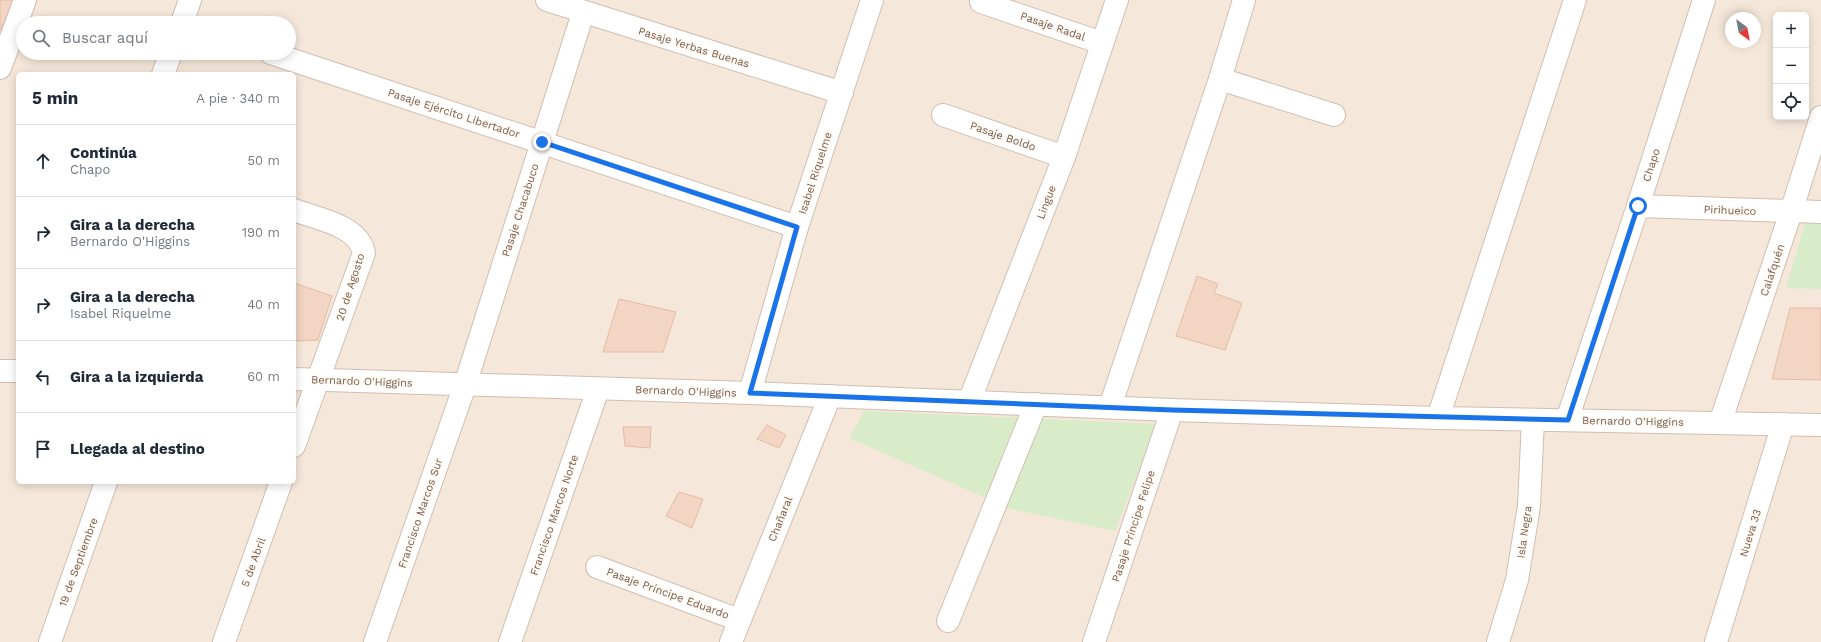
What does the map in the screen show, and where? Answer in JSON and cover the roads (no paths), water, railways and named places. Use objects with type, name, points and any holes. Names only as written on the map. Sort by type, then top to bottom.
[{"type":"street","points":[[19,16],[25,0]]},
{"type":"street","points":[[184,16],[190,0]]},
{"type":"street","name":"Pasaje Yerbas Buenas","points":[[547,0],[583,13],[842,93]]},
{"type":"street","name":"Isabel Riquelme","points":[[750,393],[797,227],[872,0]]},
{"type":"street","name":"Lingue","points":[[969,402],[1064,157],[1117,0]]},
{"type":"street","points":[[1110,407],[1220,79],[1244,0]]},
{"type":"street","points":[[1438,418],[1575,0]]},
{"type":"street","name":"Chapo","points":[[1568,420],[1704,0]]},
{"type":"street","name":"Pasaje Radal","points":[[981,2],[1102,43]]},
{"type":"street","name":"Pasaje Chacabuco","points":[[465,384],[583,13]]},
{"type":"street","points":[[0,68],[16,24]]},
{"type":"street","points":[[164,72],[168,60]]},
{"type":"street","name":"Pasaje Ejército Libertador","points":[[292,60],[797,227]]},
{"type":"street","points":[[1220,79],[1334,115]]},
{"type":"street","name":"Pasaje Boldo","points":[[943,115],[1064,157]]},
{"type":"street","name":"Calafquén","points":[[1720,423],[1791,212],[1821,117]]},
{"type":"street","name":"Pirihueico","points":[[1638,206],[1821,212]]},
{"type":"street","name":"20 de Agosto","points":[[296,211],[346,229],[356,236],[362,245],[364,253],[318,380]]},
{"type":"street","points":[[0,371],[16,371]]},
{"type":"street","name":"Bernardo O'Higgins","points":[[296,379],[750,393],[1172,410],[1438,418],[1821,425]]},
{"type":"street","points":[[296,440],[318,380]]},
{"type":"street","name":"Francisco Marcos Sur","points":[[375,642],[465,384]]},
{"type":"street","name":"Francisco Marcos Norte","points":[[510,642],[598,389]]},
{"type":"street","name":"Chañaral","points":[[731,642],[830,396]]},
{"type":"street","points":[[948,621],[1036,404]]},
{"type":"street","name":"Pasaje Príncipe Felipe","points":[[1094,642],[1172,410]]},
{"type":"street","name":"Isla Negra","points":[[1498,642],[1517,580],[1529,506],[1533,420]]},
{"type":"street","name":"Nueva 33","points":[[1716,642],[1783,424]]},
{"type":"street","name":"19 de Septiembre","points":[[50,642],[105,484]]},
{"type":"street","name":"5 de Abril","points":[[224,642],[280,484]]},
{"type":"street","name":"Pasaje Príncipe Eduardo","points":[[597,567],[739,620]]}]
